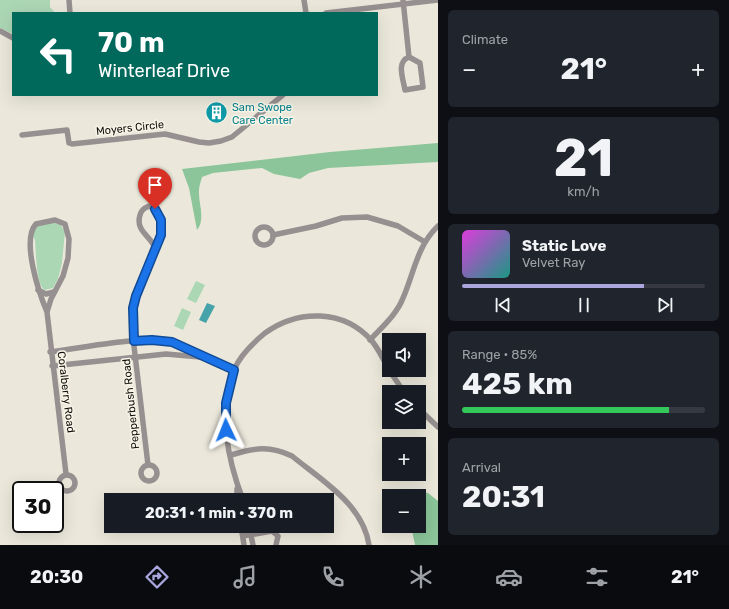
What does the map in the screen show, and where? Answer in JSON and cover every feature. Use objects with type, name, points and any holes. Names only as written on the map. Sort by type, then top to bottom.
[{"type":"street","points":[[69,0],[70,12]]},
{"type":"street","points":[[304,0],[306,12]]},
{"type":"street","points":[[333,12],[403,2],[438,0]]},
{"type":"street","points":[[403,2],[410,57]]},
{"type":"street","points":[[0,31],[12,37]]},
{"type":"street","points":[[410,57],[420,63],[423,87],[405,90],[401,65],[404,59],[410,57]]},
{"type":"street","name":"Moyers Circle","points":[[22,135],[67,130],[69,143],[72,144],[165,134],[210,143],[232,137],[282,96]]},
{"type":"street","name":"Pepperbush Road","points":[[148,465],[134,341],[133,308],[138,287],[161,235],[162,224],[158,212],[149,206],[140,212],[140,226],[155,248]]},
{"type":"street","points":[[273,235],[316,226],[342,218],[362,217],[388,222],[425,242]]},
{"type":"street","name":"Coralberry Road","points":[[47,312],[66,266],[69,239],[65,224],[55,220],[40,222],[36,224],[30,232],[34,276],[47,312],[50,352],[66,474]]},
{"type":"street","points":[[370,340],[386,323],[403,300],[425,242],[438,226]]},
{"type":"street","points":[[38,290],[46,294],[54,292]]},
{"type":"street","points":[[240,493],[237,485],[227,439],[226,413],[229,385],[234,370],[246,351],[256,340],[278,325],[296,318],[316,315],[337,319],[355,327],[370,340],[382,359]]},
{"type":"street","points":[[50,352],[152,340],[172,342],[234,370]]},
{"type":"street","points":[[52,366],[166,354],[207,358]]},
{"type":"street","points":[[426,416],[438,427]]},
{"type":"street","points":[[231,455],[263,448],[275,449],[292,456],[353,508],[362,522],[369,545]]},
{"type":"street","points":[[237,485],[237,493]]},
{"type":"street","points":[[243,536],[272,531],[278,536],[276,545]]},
{"type":"street","points":[[242,533],[244,545]]},
{"type":"street","points":[[251,535],[253,545]]},
{"type":"green space","points":[[0,0],[50,0],[50,7],[54,12],[12,12],[12,34],[0,28]]},
{"type":"green space","points":[[438,143],[438,162],[328,168],[309,173],[300,179],[274,174],[262,168],[213,173],[202,177],[200,184],[199,195],[201,221],[197,230],[189,188],[182,169],[330,152]]},
{"type":"green space","points":[[54,222],[61,225],[65,232],[62,263],[58,279],[53,288],[45,290],[42,287],[38,275],[35,240],[33,236],[36,226]]},
{"type":"green space","points":[[196,281],[205,285],[196,303],[187,299]]},
{"type":"green space","points":[[182,308],[191,312],[183,330],[174,326]]},
{"type":"green space","points":[[426,493],[428,493],[438,501],[438,545],[415,545],[412,533],[426,533]]},
{"type":"water","points":[[207,303],[215,306],[206,323],[199,320]]},
{"type":"place","name":"Sam Swope Care Center","points":[[216,113]]},
{"type":"route","points":[[155,209],[161,220],[161,235],[138,287],[133,308],[132,329],[134,341],[163,340],[172,342],[234,370],[229,385],[226,403],[226,430]]}]
